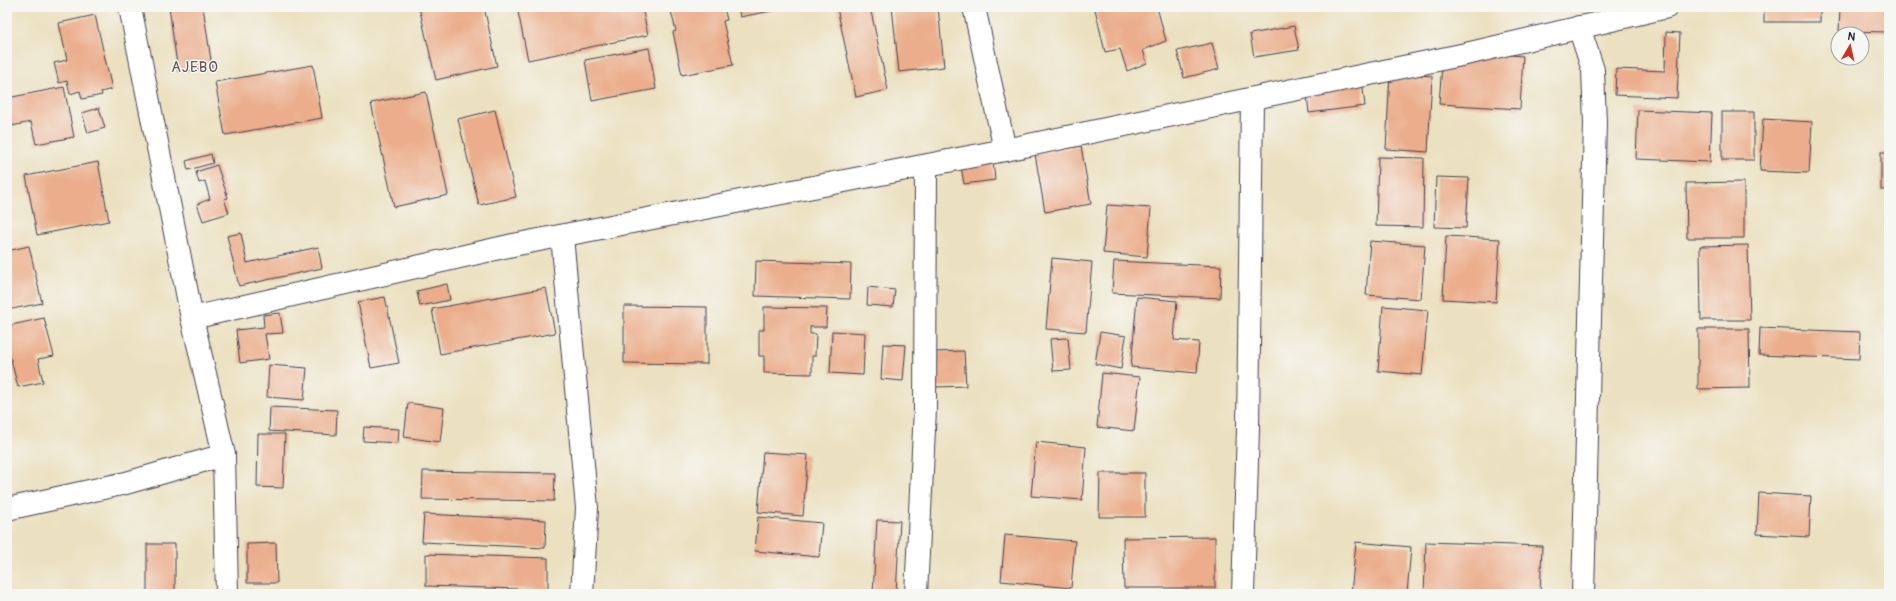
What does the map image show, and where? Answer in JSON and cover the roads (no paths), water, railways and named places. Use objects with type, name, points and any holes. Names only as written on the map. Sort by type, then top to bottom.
[{"type":"street","points":[[130,7],[192,318],[224,455],[227,594]]},
{"type":"street","points":[[974,7],[1005,150]]},
{"type":"street","points":[[192,318],[513,245],[1005,150],[1466,54],[1667,7]]},
{"type":"street","points":[[1579,28],[1593,70],[1595,123],[1583,594]]},
{"type":"street","points":[[1243,594],[1248,429],[1252,99]]},
{"type":"street","points":[[916,594],[925,409],[926,166]]},
{"type":"street","points":[[562,236],[587,508],[582,594]]},
{"type":"street","points":[[7,508],[126,483],[224,455]]},
{"type":"district","name":"AJEBO","points":[[195,67]]}]
